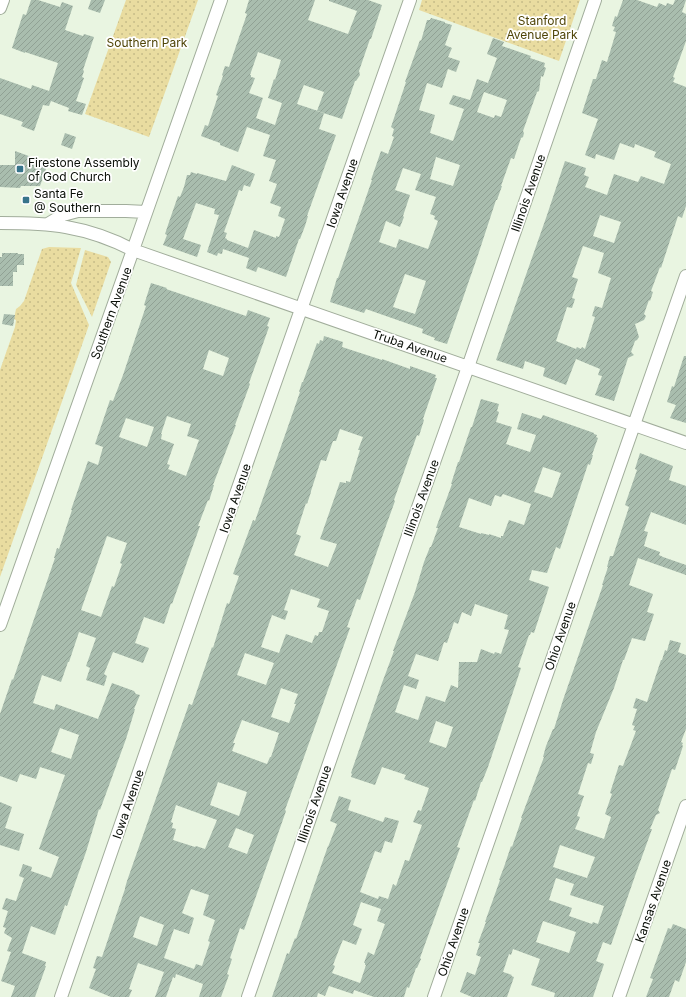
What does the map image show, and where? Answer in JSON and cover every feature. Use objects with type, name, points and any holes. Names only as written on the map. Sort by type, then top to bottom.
[{"type":"street","points":[[0,8],[3,0]]},
{"type":"street","name":"Southern Avenue","points":[[0,625],[221,0]]},
{"type":"street","name":"Iowa Avenue","points":[[61,997],[410,0]]},
{"type":"street","name":"Illinois Avenue","points":[[248,997],[596,0]]},
{"type":"street","points":[[48,224],[63,215],[78,211],[146,212]]},
{"type":"street","name":"Truba Avenue","points":[[0,222],[48,224],[85,231],[117,242],[133,250],[686,443]]},
{"type":"street","name":"Ohio Avenue","points":[[434,997],[686,276]]},
{"type":"street","name":"Kansas Avenue","points":[[619,997],[686,806]]},
{"type":"green space","name":"Southern Park","points":[[126,0],[198,0],[149,137],[85,114]]},
{"type":"green space","name":"Stanford Avenue Park","points":[[422,0],[580,0],[559,61],[419,10]]},
{"type":"green space","points":[[49,247],[81,248],[71,283],[89,325],[0,577],[0,370],[15,327],[16,320],[14,319],[16,309],[24,301],[42,249]]},
{"type":"green space","points":[[85,250],[108,257],[111,262],[92,317],[76,285]]},
{"type":"building","points":[[31,0],[38,0],[60,7],[62,2],[73,6],[65,30],[83,36],[84,34],[94,37],[83,70],[82,77],[84,78],[76,101],[86,104],[82,115],[68,111],[69,108],[51,101],[49,106],[43,105],[34,131],[21,126],[23,122],[0,114],[0,78],[31,89],[32,85],[49,91],[58,63],[12,48],[23,14],[26,15]]},
{"type":"building","points":[[91,0],[105,0],[100,13],[88,9]]},
{"type":"building","points":[[249,0],[315,0],[308,20],[348,34],[357,11],[329,0],[368,0],[382,5],[359,71],[360,75],[355,81],[342,119],[324,113],[319,129],[336,135],[286,277],[258,267],[256,272],[246,268],[249,258],[223,249],[222,254],[218,253],[217,256],[207,252],[219,215],[214,214],[215,209],[196,203],[183,239],[201,245],[197,257],[163,245],[167,235],[165,234],[170,219],[178,196],[180,197],[184,187],[187,175],[190,175],[191,172],[226,181],[232,165],[255,174],[250,187],[244,185],[242,191],[239,190],[224,232],[227,233],[225,238],[248,248],[254,230],[276,238],[276,236],[279,237],[285,219],[278,216],[281,207],[270,203],[277,184],[269,181],[276,160],[263,156],[270,135],[247,127],[238,152],[201,136],[205,125],[208,126],[218,96],[216,95],[223,76],[222,75],[225,66],[229,67],[247,14],[245,13]],"holes":[[[258,52],[281,60],[268,98],[282,103],[275,125],[256,118],[263,98],[249,93],[255,78],[251,77],[250,75]],[[304,85],[324,92],[317,111],[297,104]]]},
{"type":"building","points":[[623,0],[637,0],[657,7],[659,3],[666,6],[667,3],[673,5],[675,0],[686,0],[682,12],[686,14],[686,41],[673,77],[675,78],[673,82],[686,87],[686,206],[682,218],[678,216],[661,268],[660,267],[651,291],[653,292],[644,314],[646,316],[644,320],[635,324],[639,337],[635,341],[631,352],[634,355],[628,358],[614,401],[595,395],[602,376],[598,375],[600,369],[576,359],[566,385],[543,376],[545,368],[525,361],[523,369],[496,360],[565,161],[586,168],[584,175],[589,177],[585,187],[607,195],[614,174],[638,182],[641,176],[664,184],[671,164],[654,157],[656,152],[635,144],[634,148],[620,143],[614,160],[596,154],[595,159],[585,155],[598,119],[582,113],[593,79],[596,79],[602,60],[607,62],[616,32],[613,31],[615,27],[612,26],[615,16],[617,17]],"holes":[[[600,215],[621,222],[614,243],[593,236]],[[583,246],[604,253],[598,273],[611,278],[602,308],[595,306],[592,316],[595,317],[585,349],[582,347],[581,349],[577,347],[576,349],[556,341],[567,307],[572,308],[575,299],[572,298],[578,279],[572,277]]]},
{"type":"building","points":[[431,18],[452,25],[445,45],[452,48],[448,57],[460,61],[456,72],[448,69],[442,88],[427,83],[419,110],[435,115],[430,133],[453,141],[464,109],[449,104],[453,95],[470,100],[477,79],[488,83],[497,58],[487,54],[493,38],[504,42],[502,46],[531,56],[530,58],[545,63],[544,67],[546,68],[543,77],[541,76],[539,91],[537,92],[523,131],[523,137],[521,138],[514,159],[511,158],[447,344],[434,340],[435,338],[422,333],[423,329],[366,309],[364,313],[330,302],[381,151],[388,154],[394,137],[392,136],[394,129],[391,127],[405,82],[420,40],[421,41],[427,20],[430,20]],"holes":[[[484,92],[507,100],[501,117],[495,115],[494,118],[477,112]],[[436,157],[460,165],[453,186],[430,179]],[[403,168],[421,174],[415,190],[436,197],[430,214],[435,216],[434,219],[438,221],[428,249],[399,239],[396,248],[379,242],[386,221],[400,227],[404,217],[403,216],[410,195],[395,190]],[[405,274],[426,281],[415,314],[393,307]]]},
{"type":"building","points":[[65,133],[76,137],[72,149],[61,145]]},
{"type":"building","points":[[15,151],[48,163],[40,186],[21,186],[20,188],[0,187],[0,165],[15,165]]},
{"type":"building","points":[[2,253],[24,254],[24,265],[17,265],[17,272],[13,272],[13,286],[0,286],[0,257],[2,257]]},
{"type":"building","points":[[151,283],[246,316],[248,310],[270,318],[267,326],[269,327],[236,425],[213,485],[209,501],[208,500],[198,526],[200,526],[164,624],[144,617],[135,643],[149,648],[143,663],[113,652],[104,674],[107,676],[104,686],[86,680],[90,668],[86,666],[96,638],[79,632],[61,682],[42,675],[33,703],[54,710],[56,704],[98,719],[112,683],[134,691],[136,694],[140,695],[134,709],[126,739],[100,810],[99,809],[67,906],[65,905],[55,935],[31,926],[22,953],[46,962],[35,997],[11,997],[15,986],[1,981],[11,952],[7,951],[12,938],[4,933],[6,928],[3,927],[8,911],[2,909],[6,898],[16,901],[24,878],[19,876],[23,864],[32,867],[31,871],[51,878],[59,857],[39,849],[65,775],[40,767],[36,779],[20,774],[17,782],[0,776],[0,714],[55,558],[57,548],[59,549],[88,461],[98,465],[103,447],[95,444],[110,400],[113,401],[123,375],[146,306],[144,305]],"holes":[[[209,350],[229,358],[223,376],[203,369]],[[167,416],[191,424],[187,436],[199,440],[186,476],[168,469],[170,465],[167,464],[174,444],[161,439],[161,434]],[[126,418],[154,427],[147,447],[119,437]],[[107,536],[127,543],[114,587],[112,586],[101,617],[81,610]],[[60,728],[79,735],[71,759],[51,752]]]},
{"type":"building","points":[[4,314],[15,315],[13,326],[2,324]]},
{"type":"building","points":[[324,336],[343,342],[342,347],[410,369],[410,366],[436,375],[435,378],[437,378],[423,419],[424,420],[419,436],[417,435],[360,600],[357,599],[347,627],[350,628],[244,930],[240,928],[230,958],[232,959],[227,974],[229,975],[221,997],[199,997],[203,984],[176,974],[175,978],[173,977],[166,997],[155,997],[164,972],[138,963],[129,989],[132,990],[129,997],[111,997],[89,988],[96,969],[93,968],[97,956],[102,957],[189,704],[192,705],[212,647],[213,648],[227,603],[229,604],[239,576],[233,574],[253,520],[255,521],[300,392],[302,382],[317,343],[319,344],[320,340],[323,341]],"holes":[[[340,429],[363,437],[350,482],[340,482],[320,539],[337,544],[328,567],[294,555],[301,536],[296,534],[306,503],[307,504],[321,460],[326,461],[333,441],[336,441]],[[291,589],[320,599],[317,607],[329,611],[322,632],[319,632],[318,636],[315,635],[312,643],[286,634],[279,653],[261,647],[272,615],[285,620],[288,611],[284,610]],[[245,653],[274,663],[266,685],[237,675]],[[281,688],[298,694],[294,704],[296,704],[289,723],[271,717]],[[242,720],[279,733],[271,757],[267,764],[232,751],[235,743],[233,743]],[[218,782],[247,792],[239,816],[210,805]],[[176,805],[217,820],[205,849],[173,840],[176,829],[172,828],[173,823],[171,822]],[[236,828],[254,835],[247,854],[228,847]],[[191,889],[209,895],[203,915],[215,920],[202,966],[196,964],[194,969],[164,958],[174,929],[189,934],[194,918],[182,913]],[[140,916],[164,925],[157,946],[133,937]]]},
{"type":"building","points":[[684,356],[686,356],[686,423],[670,418],[676,405],[667,402],[672,386],[674,387]]},
{"type":"building","points":[[481,399],[499,404],[497,411],[499,412],[496,422],[512,427],[506,444],[530,452],[536,435],[517,429],[522,413],[541,419],[543,415],[594,433],[598,438],[560,549],[556,547],[547,573],[532,570],[529,580],[549,587],[534,633],[531,632],[529,635],[518,667],[521,668],[488,767],[457,847],[460,848],[420,958],[421,959],[409,988],[407,987],[404,997],[374,997],[354,990],[353,994],[329,986],[325,996],[318,993],[317,997],[272,997],[287,953],[289,954],[295,938],[296,939],[337,824],[330,821],[339,796],[351,800],[348,810],[383,822],[385,817],[399,821],[392,843],[385,841],[381,853],[375,851],[360,892],[378,899],[379,896],[388,899],[393,884],[396,886],[405,860],[409,861],[422,825],[413,822],[418,810],[421,811],[429,788],[404,779],[406,775],[382,767],[375,785],[351,777],[351,773],[415,592],[424,562],[438,528],[436,528],[452,484],[458,462]],"holes":[[[543,467],[561,473],[552,498],[534,492]],[[503,494],[531,504],[524,525],[509,520],[501,538],[459,527],[469,498],[491,506],[495,495],[501,497]],[[475,604],[508,615],[504,629],[509,630],[501,654],[495,652],[494,654],[481,649],[477,662],[459,662],[458,688],[451,685],[445,702],[426,696],[418,720],[395,712],[404,685],[416,689],[419,680],[408,676],[416,654],[438,661],[444,642],[447,643],[454,622],[458,624],[462,612],[471,616]],[[436,721],[453,727],[446,748],[429,742]],[[361,902],[381,909],[377,921],[385,924],[374,955],[368,952],[364,963],[366,965],[360,983],[332,973],[335,966],[333,965],[343,940],[356,945],[362,929],[353,925]]]},
{"type":"building","points":[[640,453],[673,466],[669,480],[686,486],[686,525],[651,512],[644,531],[648,532],[644,546],[660,552],[659,555],[663,557],[686,565],[686,575],[638,558],[629,585],[653,594],[647,612],[654,614],[645,641],[632,638],[596,732],[590,753],[594,754],[591,764],[588,763],[578,794],[584,796],[577,816],[580,817],[575,829],[604,839],[611,817],[605,814],[612,794],[610,793],[619,765],[623,766],[636,731],[633,730],[635,726],[632,725],[637,709],[633,708],[636,698],[647,702],[661,660],[665,650],[667,651],[670,640],[681,643],[678,652],[686,655],[686,729],[681,742],[683,743],[683,746],[675,770],[672,769],[658,810],[660,813],[656,815],[650,829],[652,829],[611,945],[603,942],[596,961],[604,964],[593,997],[554,997],[555,993],[531,985],[540,959],[513,949],[511,955],[509,954],[503,972],[514,977],[507,997],[472,997],[460,992],[467,972],[475,975],[481,957],[476,955],[480,943],[478,943],[511,846],[512,847],[521,818],[544,757],[546,746],[554,729],[603,585],[610,556],[613,556],[629,507],[625,505],[637,470],[635,469]],"holes":[[[560,845],[595,857],[587,878],[553,867]],[[556,878],[574,884],[570,895],[604,906],[598,924],[593,922],[592,924],[569,916],[572,908],[549,900]],[[543,921],[576,932],[569,953],[536,942]]]},
{"type":"building","points":[[0,802],[12,807],[5,828],[24,834],[19,851],[0,845]]},
{"type":"building","points":[[673,924],[686,929],[686,962],[679,982],[675,980],[669,997],[646,997],[653,979],[650,978],[668,928],[671,929]]},
{"type":"place","name":"Firestone Assembly of God Church","points":[[20,169]]},
{"type":"place","name":"Santa Fe @ Southern","points":[[26,200]]}]
